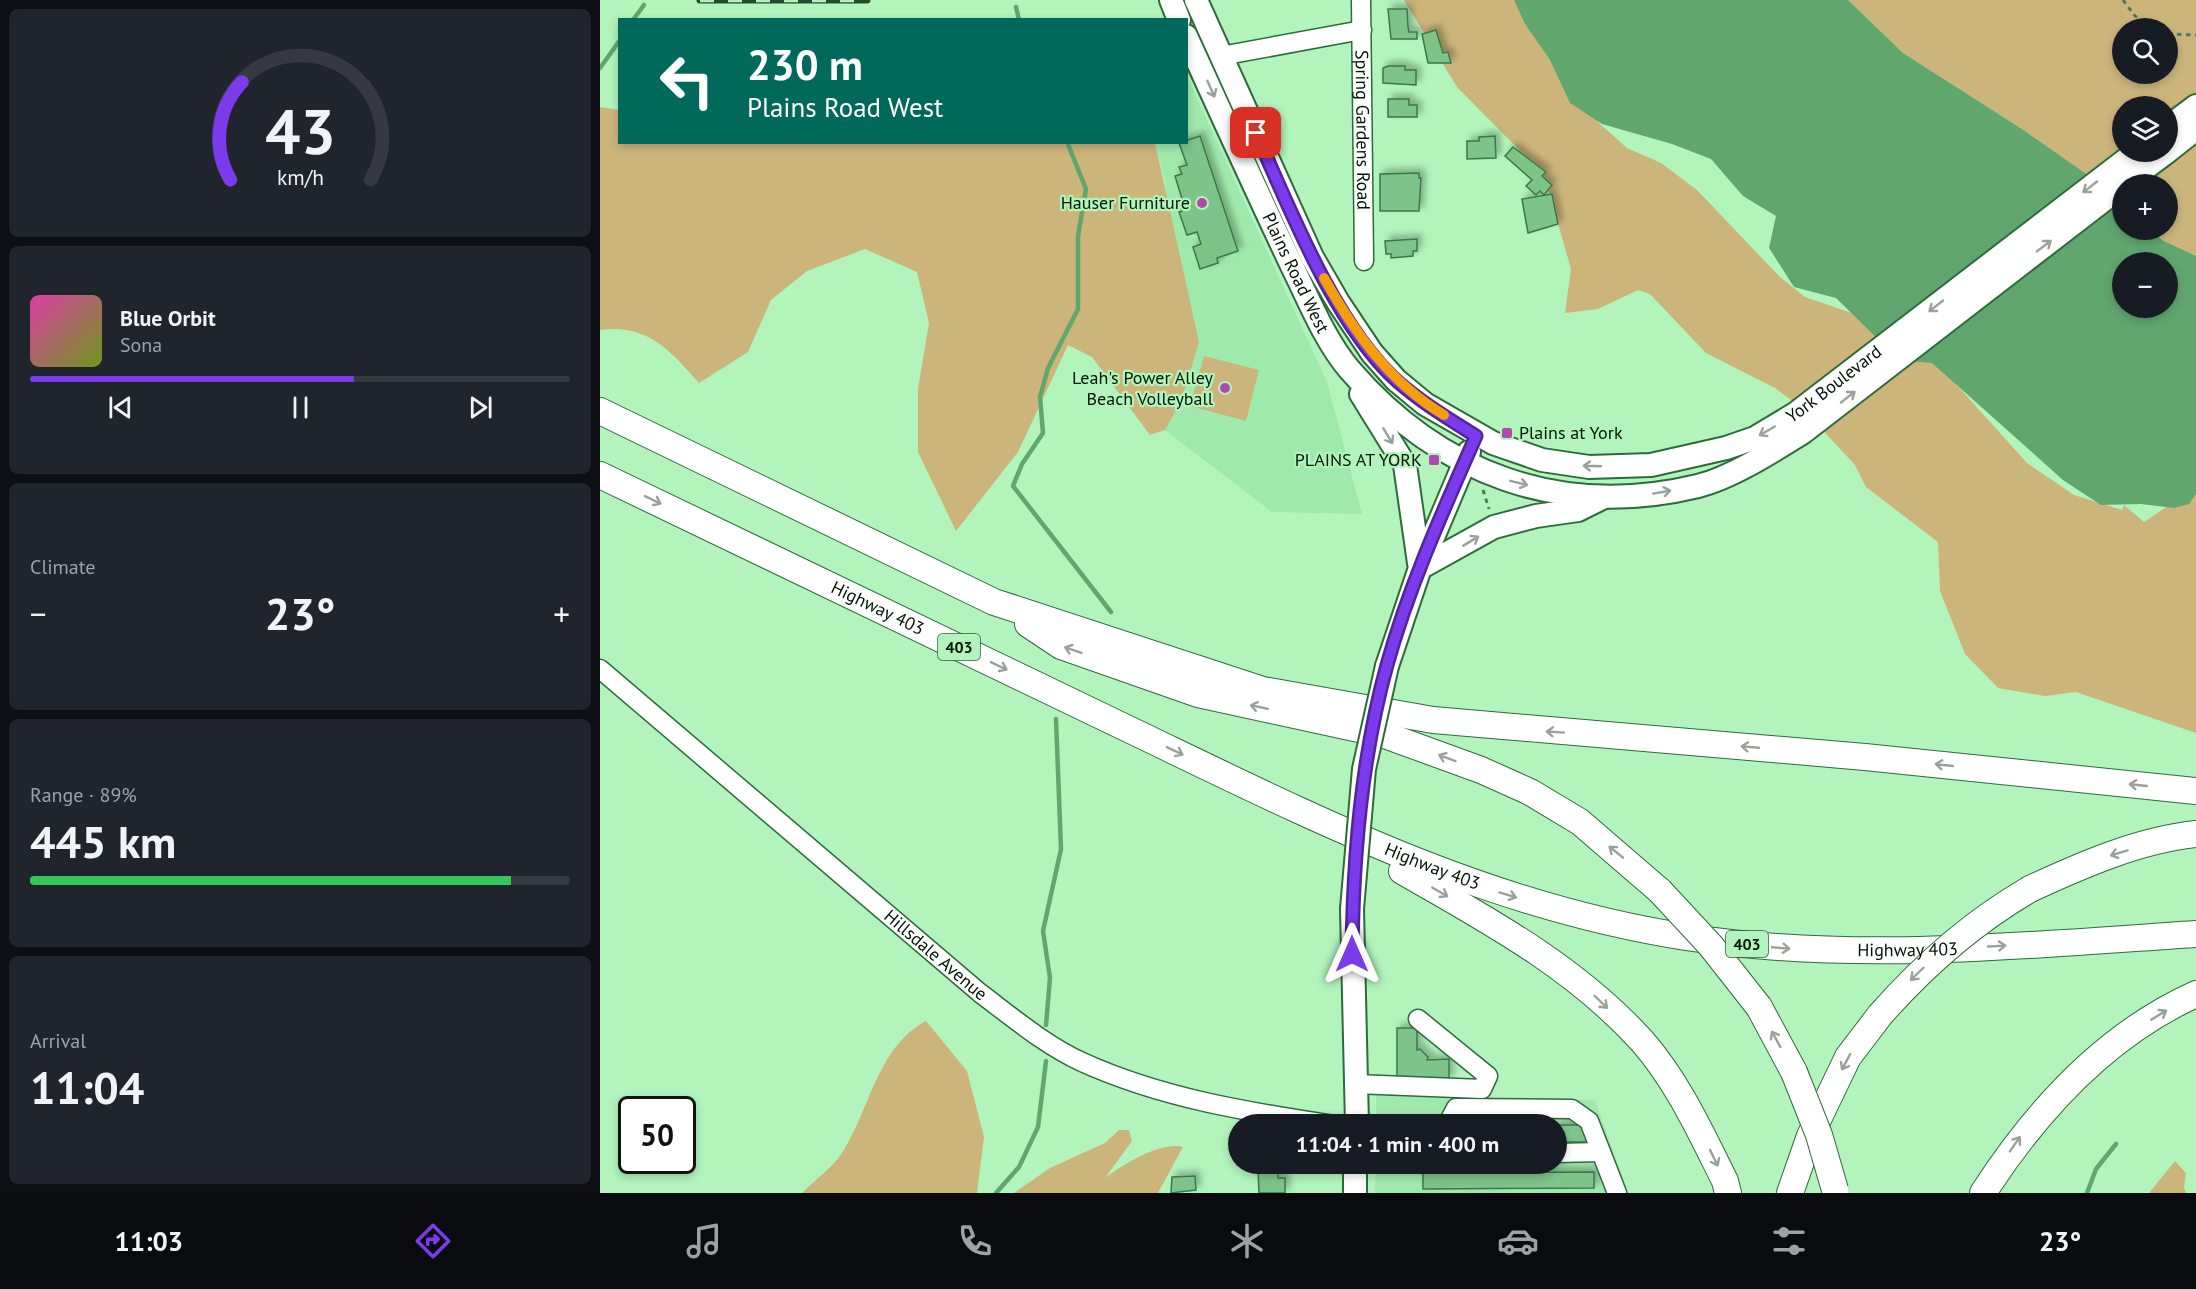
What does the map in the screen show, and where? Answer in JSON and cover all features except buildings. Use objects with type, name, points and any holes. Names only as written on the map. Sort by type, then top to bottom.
[{"type":"highway","points":[[600,411],[994,602],[1061,646],[1198,694],[1382,734],[1481,770],[1530,792],[1580,822],[1660,891],[1711,946],[1759,1007],[1794,1072],[1819,1135],[1835,1192]]},
{"type":"highway","name":"Highway 403","points":[[600,475],[1317,821],[1447,875],[1508,895],[1592,918],[1685,937],[1786,949],[1887,950],[2196,933]]},
{"type":"highway","points":[[994,602],[1263,690],[1432,720],[1877,759],[2196,791]]},
{"type":"highway","points":[[1317,821],[1526,943],[1583,984],[1642,1042],[1689,1107],[1725,1181],[1728,1193]]},
{"type":"highway","points":[[1790,1193],[1810,1136],[1848,1057],[1880,1015],[1916,974],[1989,913],[2030,889],[2084,864],[2174,836],[2196,834]]},
{"type":"highway","points":[[1983,1193],[2026,1130],[2053,1098],[2084,1068],[2138,1029],[2196,994]]},
{"type":"main road","points":[[1171,0],[1178,18]]},
{"type":"main road","name":"Plains Road West","points":[[1198,5],[1312,257],[1366,344],[1396,380],[1410,392],[1476,436]]},
{"type":"main road","name":"Plains Road West","points":[[1188,40],[1317,316],[1348,368],[1401,421],[1464,464]]},
{"type":"main road","name":"York Boulevard","points":[[2178,133],[2186,120]]},
{"type":"main road","name":"York Boulevard","points":[[1464,464],[1506,480],[1550,491],[1604,497],[1648,495],[1700,486],[1766,456],[1799,424],[2124,162]]},
{"type":"main road","name":"York Boulevard","points":[[2137,174],[2153,162]]},
{"type":"main road","name":"York Boulevard","points":[[1476,436],[1542,460],[1589,467],[1651,465],[1726,448],[1799,424],[2112,193]]},
{"type":"main road","points":[[1348,368],[1364,401],[1385,430],[1405,465],[1419,568]]},
{"type":"main road","points":[[1356,1114],[1352,909],[1364,769],[1387,666],[1419,568],[1476,436]]},
{"type":"main road","points":[[1419,568],[1444,557],[1494,527],[1536,516],[1578,510],[1604,497]]},
{"type":"main road","points":[[1354,1193],[1355,1174]]},
{"type":"street","name":"Spring Gardens Road","points":[[1360,0],[1364,261]]},
{"type":"street","points":[[1221,56],[1362,30]]},
{"type":"street","name":"Hillsdale Avenue","points":[[600,669],[980,993],[1028,1029],[1081,1061],[1141,1085],[1262,1114]]},
{"type":"street","points":[[1355,1084],[1482,1089],[1488,1076],[1418,1018]]},
{"type":"street","points":[[1453,1114],[1456,1108],[1572,1109],[1590,1121],[1617,1193]]},
{"type":"street","points":[[1567,1153],[1601,1152]]},
{"type":"path","points":[[2123,0],[2139,18]]},
{"type":"path","points":[[2178,34],[2196,35]]},
{"type":"shaded area","points":[[1404,0],[1528,0],[1547,56],[1600,124],[1627,148],[1661,163],[1697,190],[1780,277],[1805,297],[1910,333],[2027,463],[2074,495],[2122,510],[2124,505],[2144,522],[2196,487],[2196,733],[2076,692],[2045,696],[1998,688],[1965,654],[1940,591],[1938,542],[1866,487],[1855,465],[1803,409],[1775,388],[1706,353],[1650,294],[1638,290],[1598,309],[1565,313],[1571,269],[1544,175],[1457,87]]},
{"type":"shaded area","points":[[1514,0],[1848,0],[1903,53],[2022,129],[2112,192],[2112,240],[2162,240],[2196,256],[2196,494],[2189,504],[2174,508],[2141,504],[2101,505],[2063,480],[1932,363],[1899,360],[1836,298],[1794,287],[1769,248],[1776,216],[1743,196],[1711,159],[1672,144],[1602,124],[1570,103],[1550,60],[1525,24]]},
{"type":"shaded area","points":[[1848,0],[2196,0],[2196,256],[2162,240],[2178,240],[2178,174],[2112,174],[2112,193],[2022,129],[1903,53]]},
{"type":"shaded area","points":[[1188,78],[1327,382],[1362,514],[1272,512],[1165,430],[1181,402],[1165,181],[1155,144],[1188,144]]},
{"type":"shaded area","points":[[600,107],[618,110],[618,144],[1155,144],[1199,342],[1181,402],[1165,430],[1150,435],[1092,357],[1068,345],[1018,452],[956,531],[918,452],[918,389],[929,323],[917,272],[865,249],[807,271],[771,300],[748,352],[699,383],[668,350],[645,335],[617,329],[600,330]]},
{"type":"shaded area","name":"Leah's Power Alley Beach Volleyball","points":[[1204,356],[1259,370],[1246,421],[1190,406]]},
{"type":"shaded area","points":[[926,1021],[967,1071],[984,1137],[977,1193],[802,1193],[842,1153],[885,1063],[896,1047],[909,1032]]},
{"type":"shaded area","points":[[1376,1095],[1595,1100],[1628,1193],[1375,1193],[1376,1174],[1567,1174],[1567,1114],[1376,1114]]},
{"type":"shaded area","points":[[1119,1130],[1129,1130],[1132,1141],[1105,1178],[1142,1155],[1164,1147],[1183,1147],[1158,1193],[1014,1193],[1050,1168],[1105,1143]]},
{"type":"shaded area","points":[[2175,1161],[2186,1173],[2184,1187],[2186,1193],[2149,1193]]},
{"type":"waterway","points":[[634,18],[644,5]]},
{"type":"waterway","points":[[1016,7],[1019,18]]},
{"type":"waterway","points":[[600,68],[618,43]]},
{"type":"waterway","points":[[1068,144],[1086,189],[1078,236],[1078,309],[1048,368],[1040,397],[1043,433],[1022,464],[1013,486],[1111,612]]},
{"type":"waterway","points":[[1046,1025],[1050,978],[1043,931],[1061,849],[1056,719]]},
{"type":"waterway","points":[[996,1193],[1019,1167],[1038,1127],[1046,1061]]},
{"type":"waterway","points":[[2087,1193],[2096,1169],[2116,1144]]},
{"type":"railway","points":[[700,0],[867,0]]},
{"type":"slow traffic","points":[[1324,278],[1372,353],[1396,380],[1425,404],[1444,415]]},
{"type":"place","name":"Hauser Furniture","points":[[1202,203]]},
{"type":"place","name":"Leah's Power Alley Beach Volleyball","points":[[1225,388]]},
{"type":"place","name":"Plains at York","points":[[1507,433]]},
{"type":"place","name":"PLAINS AT YORK","points":[[1434,460]]},
{"type":"route","points":[[1256,133],[1312,257],[1338,302],[1372,353],[1396,380],[1425,404],[1476,436],[1419,568],[1387,666],[1364,769],[1352,909],[1352,954]]}]
